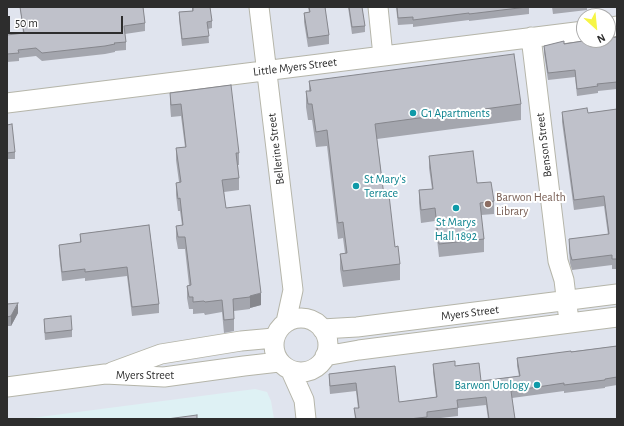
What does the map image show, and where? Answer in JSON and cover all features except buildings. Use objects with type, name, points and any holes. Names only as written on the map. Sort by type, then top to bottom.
[{"type":"street","name":"Bellerine Street","points":[[259,7],[293,290],[286,322]]},
{"type":"street","points":[[378,7],[383,56]]},
{"type":"street","name":"Little Myers Street","points":[[7,103],[576,31]]},
{"type":"street","name":"Benson Street","points":[[531,37],[558,261],[564,280],[569,323]]},
{"type":"street","name":"Bellerine Street","points":[[293,290],[318,325]]},
{"type":"street","name":"Myers Street","points":[[318,325],[357,327],[617,294]]},
{"type":"street","name":"Myers Street","points":[[325,356],[359,350],[617,317]]},
{"type":"street","points":[[285,366],[298,372],[312,370],[318,366],[325,356],[327,347],[327,338],[318,325],[304,318],[295,319],[286,322],[281,326],[274,338],[273,346],[275,355],[285,366],[304,400]]},
{"type":"street","name":"Myers Street","points":[[105,374],[160,354],[241,341],[274,338]]},
{"type":"street","name":"Myers Street","points":[[7,387],[105,374],[164,377],[244,366],[285,366]]},
{"type":"street","points":[[306,419],[304,400],[312,370]]},
{"type":"shaded area","points":[[255,389],[267,392],[271,401],[274,419],[24,419]]},
{"type":"place","name":"G1 Apartments","points":[[413,113]]},
{"type":"place","name":"St Mary's Terrace","points":[[356,186]]},
{"type":"place","name":"Barwon Health Library","points":[[488,204]]},
{"type":"place","name":"St Marys Hall 1892","points":[[456,208]]},
{"type":"place","name":"Barwon Urology","points":[[537,385]]}]
